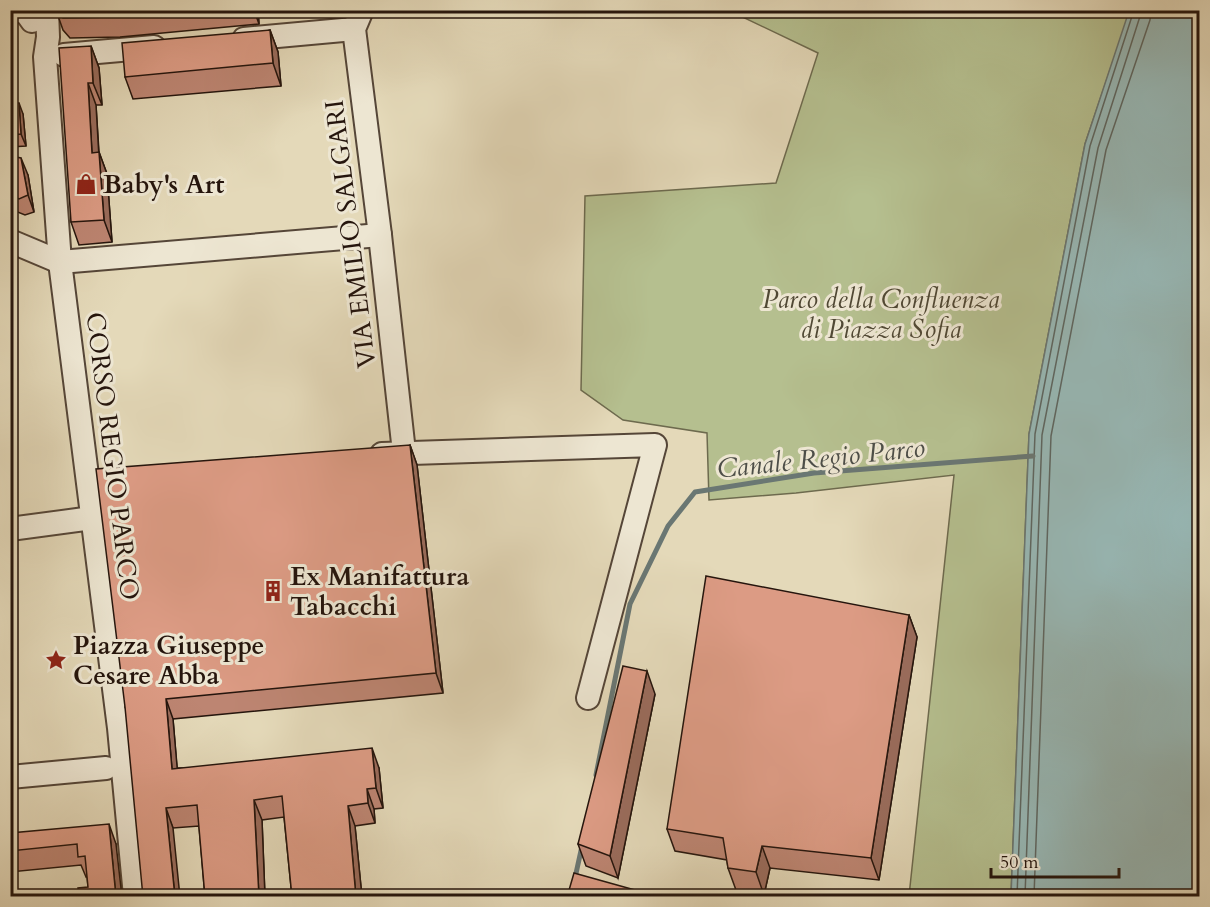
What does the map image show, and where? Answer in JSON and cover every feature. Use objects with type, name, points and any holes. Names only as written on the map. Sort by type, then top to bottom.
[{"type":"street","name":"CORSO REGIO PARCO","points":[[32,13],[48,37],[45,57],[60,261],[97,476],[92,518],[119,728],[135,897]]},
{"type":"street","points":[[219,41],[358,20]]},
{"type":"street","name":"VIA EMILIO SALGARI","points":[[358,20],[404,452]]},
{"type":"street","points":[[45,57],[172,45]]},
{"type":"street","points":[[10,241],[60,261],[380,235]]},
{"type":"street","points":[[358,455],[655,445],[588,698]]},
{"type":"street","points":[[10,529],[92,518]]},
{"type":"street","points":[[10,777],[106,768]]},
{"type":"green space","name":"Parco della Confluenza di Piazza Sofia","points":[[730,11],[1130,11],[1085,144],[1029,434],[1011,896],[909,896],[954,475],[796,493],[709,500],[707,433],[623,420],[581,390],[585,196],[776,183],[818,53]]},
{"type":"water","points":[[1129,11],[1199,11],[1199,896],[1011,896],[1029,434],[1085,144]]},
{"type":"building","points":[[56,10],[185,10],[113,17],[63,18]]},
{"type":"building","points":[[270,30],[273,63],[125,77],[122,43]]},
{"type":"building","points":[[91,46],[93,83],[88,83],[92,153],[99,152],[104,220],[71,222],[59,48]]},
{"type":"building","points":[[10,103],[19,103],[21,134],[10,135]]},
{"type":"building","points":[[10,156],[21,158],[28,195],[19,199],[10,195]]},
{"type":"building","name":"Ex Manifattura Tabacchi","points":[[410,445],[436,673],[166,699],[172,769],[372,748],[376,788],[367,789],[368,803],[348,806],[356,897],[292,897],[282,796],[254,800],[259,897],[205,897],[197,805],[166,808],[175,897],[143,897],[125,707],[96,469]]},
{"type":"building","points":[[706,576],[909,615],[871,858],[762,846],[756,872],[728,868],[723,838],[667,829]]},
{"type":"building","points":[[623,666],[647,671],[610,856],[578,844]]},
{"type":"building","points":[[109,824],[116,897],[79,897],[78,888],[88,887],[85,856],[78,857],[77,844],[10,851],[10,833]]},
{"type":"building","points":[[574,873],[660,897],[567,897]]},
{"type":"waterway","name":"Canale Regio Parco","points":[[596,775],[630,604],[668,526],[695,492],[814,473],[1033,456]]},
{"type":"waterway","name":"Canale Regio Parco","points":[[575,878],[582,846]]},
{"type":"place","name":"Baby's Art","points":[[86,184]]},
{"type":"place","name":"Ex Manifattura Tabacchi","points":[[273,591]]},
{"type":"place","name":"Piazza Giuseppe Cesare Abba","points":[[56,660]]}]
